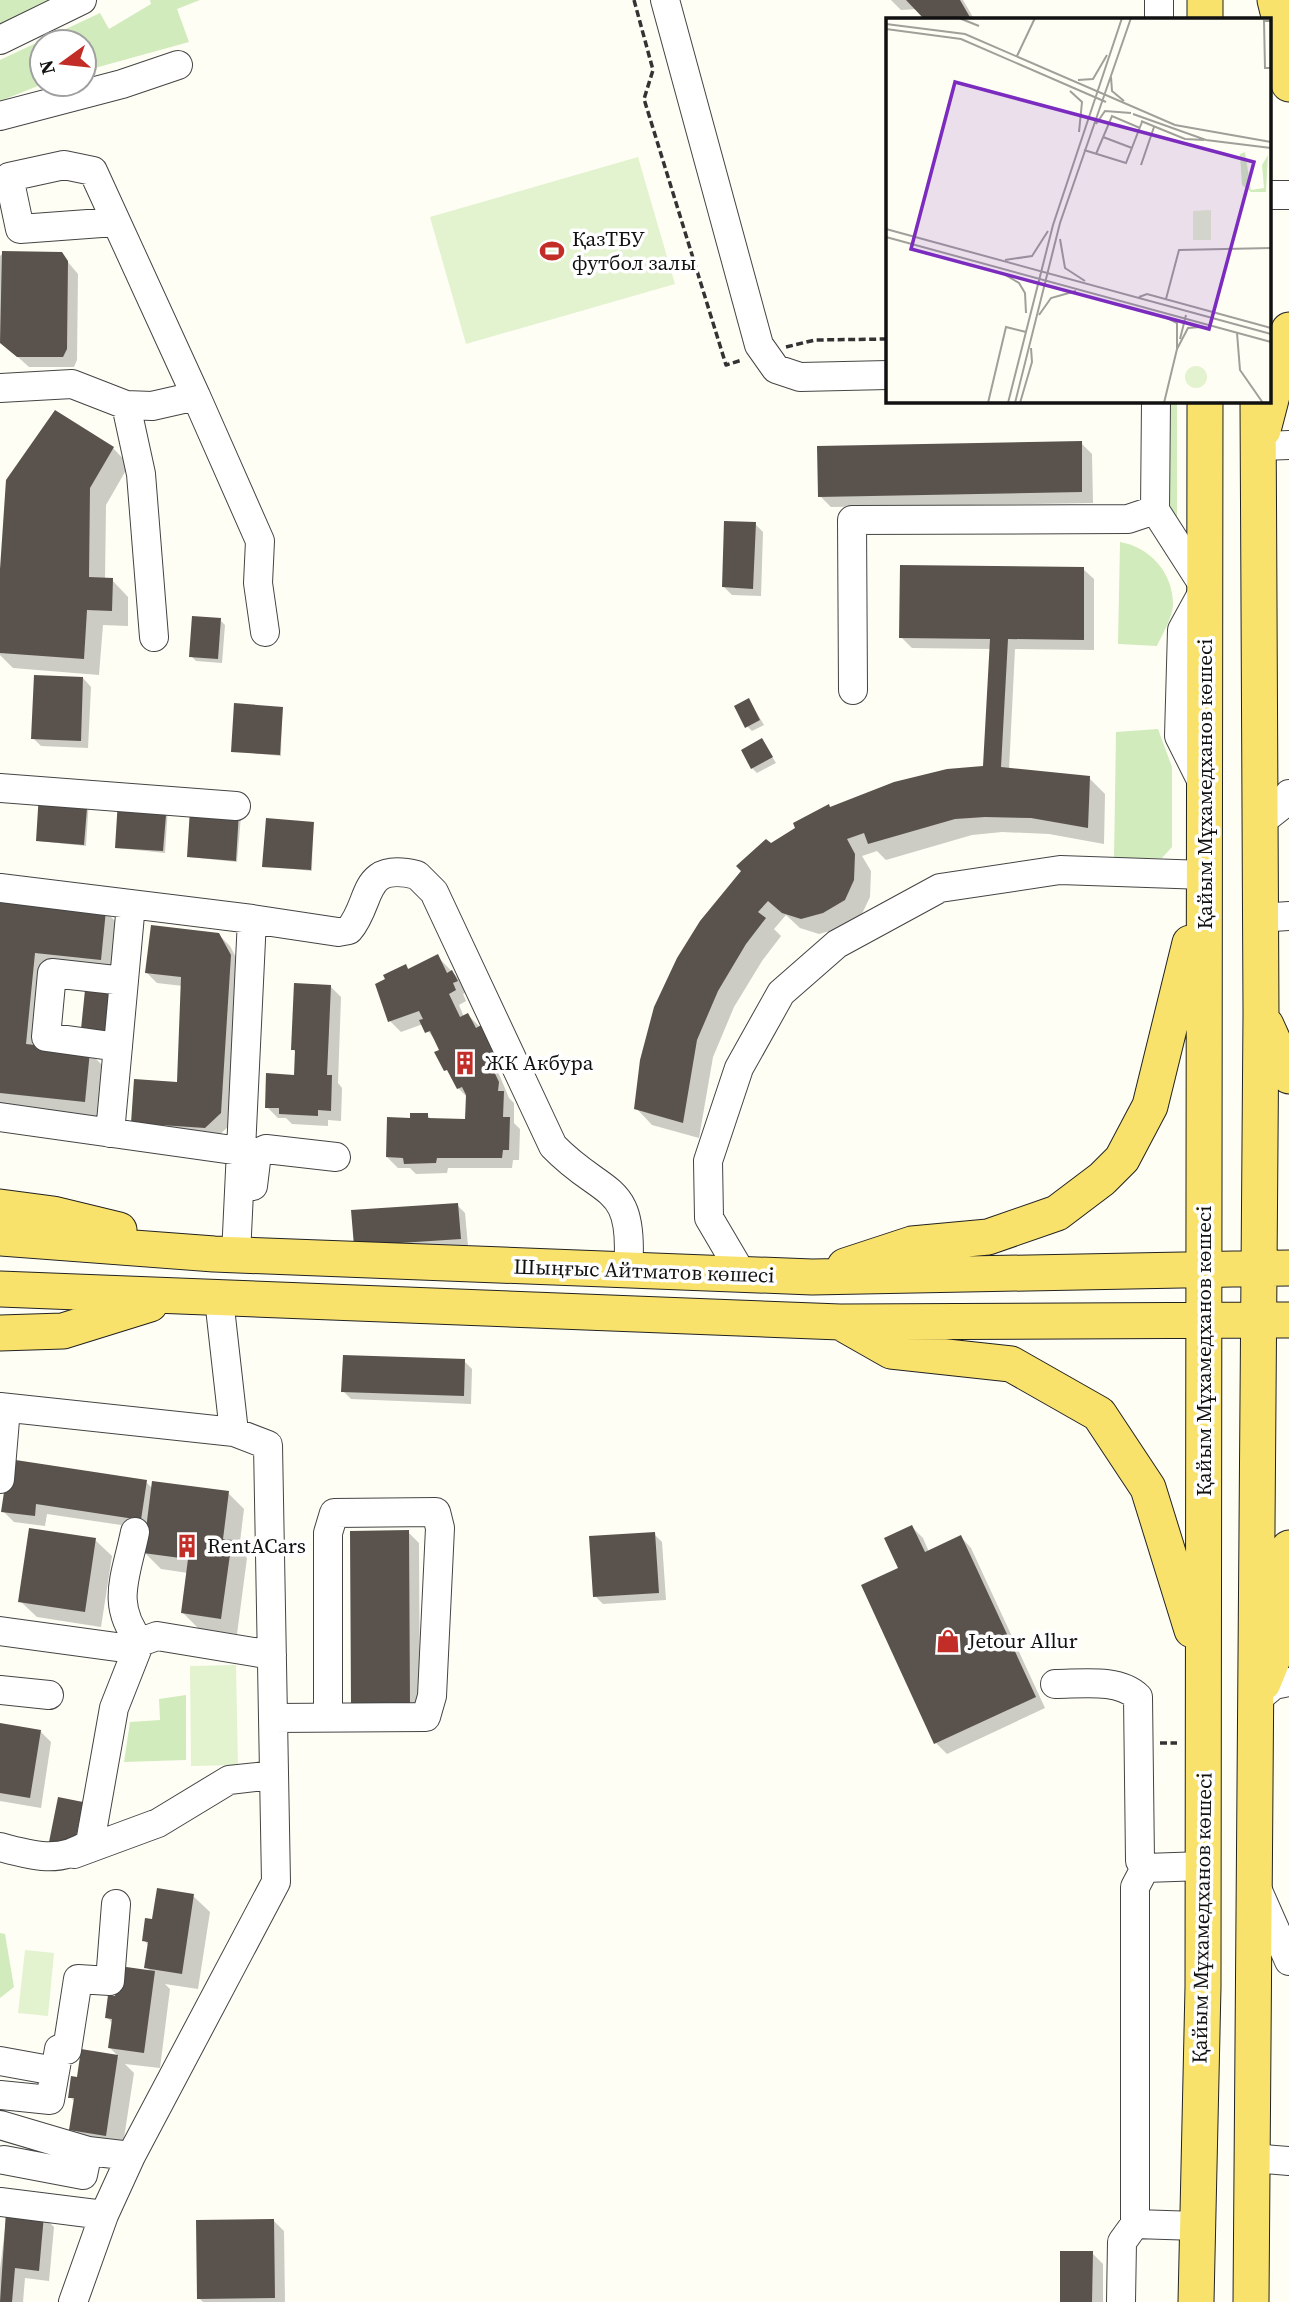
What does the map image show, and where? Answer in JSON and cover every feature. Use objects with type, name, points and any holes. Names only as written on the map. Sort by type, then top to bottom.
[{"type":"main road","points":[[1205,0],[1205,18]]},
{"type":"main road","points":[[1259,0],[1259,18]]},
{"type":"main road","points":[[1275,0],[1286,44],[1289,84]]},
{"type":"main road","points":[[1251,2302],[1257,1699],[1273,1320],[1261,1014],[1275,917],[1258,824],[1274,446],[1289,330]]},
{"type":"main road","name":"Қайым Мұхамедханов көшесі","points":[[1196,2302],[1204,1867],[1205,402]]},
{"type":"main road","points":[[1258,402],[1274,446]]},
{"type":"main road","points":[[812,1277],[912,1244],[988,1237],[1057,1213],[1122,1159],[1150,1106],[1168,1042],[1205,875]]},
{"type":"main road","points":[[1261,1014],[1289,1076]]},
{"type":"main road","points":[[0,1207],[53,1214],[234,1255]]},
{"type":"main road","name":"Шыңғыс Айтматов көшесі","points":[[0,1238],[234,1255],[812,1277],[1273,1269]]},
{"type":"main road","name":"Шыңғыс Айтматов көшесі","points":[[0,1289],[840,1322],[1273,1320]]},
{"type":"main road","points":[[0,1333],[63,1331],[173,1297]]},
{"type":"main road","points":[[840,1322],[891,1351],[1011,1364],[1098,1413],[1148,1488],[1204,1675]]},
{"type":"main road","points":[[1257,1699],[1283,1634],[1289,1548]]},
{"type":"street","points":[[0,40],[82,0]]},
{"type":"street","points":[[665,0],[759,345],[776,369],[800,377],[886,375]]},
{"type":"street","points":[[1159,0],[1159,18]]},
{"type":"street","points":[[0,116],[122,84],[178,65]]},
{"type":"street","points":[[115,222],[260,541],[258,583],[265,632]]},
{"type":"street","points":[[0,388],[72,384],[126,405],[152,406],[196,396]]},
{"type":"street","points":[[1156,402],[1155,510],[1205,588]]},
{"type":"street","points":[[126,405],[141,474],[154,637]]},
{"type":"street","points":[[853,690],[852,520],[1128,519],[1155,510]]},
{"type":"street","points":[[0,788],[236,806]]},
{"type":"street","points":[[1258,824],[1281,806],[1289,794]]},
{"type":"street","points":[[742,1273],[709,1218],[708,1161],[738,1068],[781,993],[818,960],[837,944],[940,888],[1060,870],[1205,875]]},
{"type":"street","points":[[0,888],[338,932],[349,930],[369,886],[386,874],[417,875],[434,892],[553,1146],[567,1161],[611,1192],[621,1204],[630,1224],[628,1270]]},
{"type":"street","points":[[110,1133],[131,904]]},
{"type":"street","points":[[234,1255],[252,919]]},
{"type":"street","points":[[118,1047],[46,1037],[52,973],[124,981]]},
{"type":"street","points":[[0,1117],[240,1151]]},
{"type":"street","points":[[234,1255],[257,1153],[265,1149],[336,1157]]},
{"type":"street","points":[[219,1299],[234,1432]]},
{"type":"street","points":[[0,1479],[3,1408],[234,1432],[268,1446],[276,1882],[131,2156],[90,2213]]},
{"type":"street","points":[[273,1718],[426,1717],[432,1696],[440,1528],[436,1512],[334,1513],[328,1533],[328,1717]]},
{"type":"street","points":[[135,1532],[121,1600],[125,1623],[140,1642]]},
{"type":"street","points":[[0,1631],[124,1648],[158,1636],[272,1655]]},
{"type":"street","points":[[74,1854],[89,1843],[114,1708],[140,1642]]},
{"type":"street","points":[[1257,1699],[1273,1685],[1289,1682]]},
{"type":"street","points":[[1055,1684],[1129,1688],[1138,1698],[1140,1861],[1145,1868]]},
{"type":"street","points":[[0,1689],[49,1695]]},
{"type":"street","points":[[0,1847],[37,1857],[74,1854],[158,1823],[229,1780],[274,1776]]},
{"type":"street","points":[[1145,1868],[1204,1867]]},
{"type":"street","points":[[1121,2302],[1122,2242],[1135,2224],[1135,1887],[1145,1868]]},
{"type":"street","points":[[1255,1884],[1289,1961]]},
{"type":"street","points":[[0,2095],[50,2101],[59,2049],[67,2050],[78,1979],[110,1981],[116,1904]]},
{"type":"street","points":[[0,2061],[55,2071]]},
{"type":"street","points":[[0,2125],[86,2163]]},
{"type":"street","points":[[4,2160],[86,2163],[131,2156]]},
{"type":"street","points":[[1252,2158],[1289,2161]]},
{"type":"street","points":[[73,2302],[90,2213],[86,2163]]},
{"type":"street","points":[[0,2202],[90,2213]]},
{"type":"street","points":[[1135,2224],[1197,2226]]},
{"type":"path","points":[[1139,1742],[1204,1744]]},
{"type":"green space","points":[[0,0],[66,0],[0,31]]},
{"type":"green space","points":[[150,0],[200,0],[177,9],[189,42],[98,67],[98,28],[68,28],[100,13],[109,29],[151,4]]},
{"type":"green space","points":[[28,47],[28,90],[0,101],[0,60]]},
{"type":"green space","name":"ҚазТБУ футбол залы","points":[[638,157],[675,284],[466,344],[430,217]]},
{"type":"green space","points":[[1167,402],[1177,402],[1177,528],[1167,515]]},
{"type":"green space","points":[[1120,542],[1141,549],[1150,556],[1158,563],[1169,582],[1173,609],[1157,646],[1118,644]]},
{"type":"green space","points":[[1158,729],[1172,767],[1172,847],[1162,858],[1114,859],[1116,732]]},
{"type":"green space","points":[[236,1665],[238,1765],[191,1766],[190,1666]]},
{"type":"green space","points":[[186,1695],[186,1760],[124,1762],[130,1722],[160,1720],[159,1699]]},
{"type":"green space","points":[[0,1933],[5,1934],[14,1987],[0,1998]]},
{"type":"green space","points":[[25,1950],[54,1953],[48,2016],[18,2013]]},
{"type":"building","points":[[906,0],[960,0],[970,18],[923,18]]},
{"type":"building","points":[[2,251],[62,252],[68,261],[67,349],[63,357],[17,357],[0,343]]},
{"type":"building","points":[[55,410],[114,447],[90,488],[89,577],[113,578],[112,611],[87,610],[84,659],[0,653],[0,569],[6,480]]},
{"type":"building","points":[[1082,441],[1082,492],[818,497],[817,446]]},
{"type":"building","points":[[724,521],[756,522],[753,589],[722,587]]},
{"type":"building","points":[[900,565],[1084,567],[1084,640],[1008,639],[1001,767],[1090,776],[1088,828],[1031,818],[985,817],[955,819],[868,844],[864,833],[847,839],[855,854],[854,880],[845,900],[823,913],[801,919],[782,913],[768,901],[758,912],[766,918],[746,944],[718,991],[697,1040],[683,1123],[634,1109],[640,1060],[654,1007],[677,958],[700,921],[741,871],[736,866],[766,839],[771,843],[795,828],[793,823],[829,804],[830,807],[894,782],[947,769],[983,766],[990,639],[899,638]]},
{"type":"building","points":[[192,616],[221,618],[218,659],[189,657]]},
{"type":"building","points":[[34,675],[83,677],[81,741],[31,739]]},
{"type":"building","points":[[749,698],[760,720],[745,728],[734,706]]},
{"type":"building","points":[[234,703],[283,707],[280,755],[231,752]]},
{"type":"building","points":[[762,738],[773,757],[751,769],[741,750]]},
{"type":"building","points":[[39,793],[88,796],[84,845],[36,841]]},
{"type":"building","points":[[118,800],[167,803],[163,851],[115,848]]},
{"type":"building","points":[[190,809],[239,812],[236,861],[187,857]]},
{"type":"building","points":[[266,818],[314,822],[311,870],[262,867]]},
{"type":"building","points":[[0,898],[106,910],[101,960],[35,953],[26,1044],[90,1051],[85,1102],[0,1093]]},
{"type":"building","points":[[151,925],[219,933],[231,955],[221,1113],[205,1128],[131,1123],[134,1079],[177,1082],[181,977],[145,973]]},
{"type":"building","name":"ЖК Акбура","points":[[438,954],[447,973],[452,970],[458,981],[453,983],[456,990],[449,994],[460,1017],[468,1013],[476,1028],[483,1024],[496,1051],[486,1055],[499,1082],[498,1091],[504,1091],[503,1117],[510,1117],[509,1150],[503,1150],[502,1158],[437,1158],[436,1163],[404,1164],[403,1158],[386,1157],[387,1117],[410,1118],[410,1113],[428,1113],[428,1118],[465,1119],[466,1095],[462,1087],[457,1089],[447,1070],[444,1071],[434,1052],[439,1050],[430,1031],[425,1033],[419,1020],[423,1019],[419,1011],[388,1022],[375,984],[385,979],[383,975],[406,964],[408,969]]},
{"type":"building","points":[[294,983],[331,985],[327,1075],[332,1075],[331,1111],[318,1110],[318,1116],[279,1114],[279,1108],[265,1108],[266,1073],[294,1075],[295,1050],[291,1050]]},
{"type":"building","points":[[85,990],[110,993],[106,1032],[81,1029]]},
{"type":"building","points":[[458,1203],[461,1239],[354,1246],[351,1210]]},
{"type":"building","points":[[343,1355],[465,1359],[464,1396],[341,1392]]},
{"type":"building","points":[[9,1459],[147,1480],[141,1520],[36,1504],[35,1516],[1,1512]]},
{"type":"building","name":"RentACars","points":[[152,1481],[229,1491],[223,1539],[232,1540],[221,1619],[181,1613],[188,1559],[143,1553]]},
{"type":"building","name":"Jetour Allur","points":[[912,1525],[925,1552],[961,1535],[1036,1697],[934,1744],[861,1585],[898,1568],[884,1538]]},
{"type":"building","points":[[29,1528],[96,1538],[85,1612],[18,1602]]},
{"type":"building","points":[[409,1530],[410,1706],[351,1707],[350,1531]]},
{"type":"building","points":[[655,1532],[659,1593],[593,1597],[589,1536]]},
{"type":"building","points":[[0,1723],[41,1730],[30,1798],[0,1793]]},
{"type":"building","points":[[58,1797],[83,1802],[74,1847],[49,1842]]},
{"type":"building","points":[[157,1888],[194,1894],[182,1974],[144,1968],[148,1942],[142,1941],[145,1918],[152,1919]]},
{"type":"building","points":[[119,1966],[155,1971],[144,2053],[108,2048],[112,2019],[105,2018],[108,1995],[115,1996]]},
{"type":"building","points":[[81,2049],[118,2055],[106,2136],[69,2130],[74,2098],[68,2098],[71,2076],[77,2077]]},
{"type":"building","points":[[6,2211],[44,2215],[39,2271],[15,2268],[12,2302],[0,2302]]},
{"type":"building","points":[[274,2219],[275,2298],[197,2299],[196,2220]]},
{"type":"building","points":[[1060,2251],[1093,2251],[1092,2302],[1060,2302]]},
{"type":"place","name":"ҚазТБУ футбол залы","points":[[552,251]]},
{"type":"place","name":"ЖК Акбура","points":[[465,1063]]},
{"type":"place","name":"RentACars","points":[[187,1546]]},
{"type":"place","name":"Jetour Allur","points":[[948,1641]]}]
